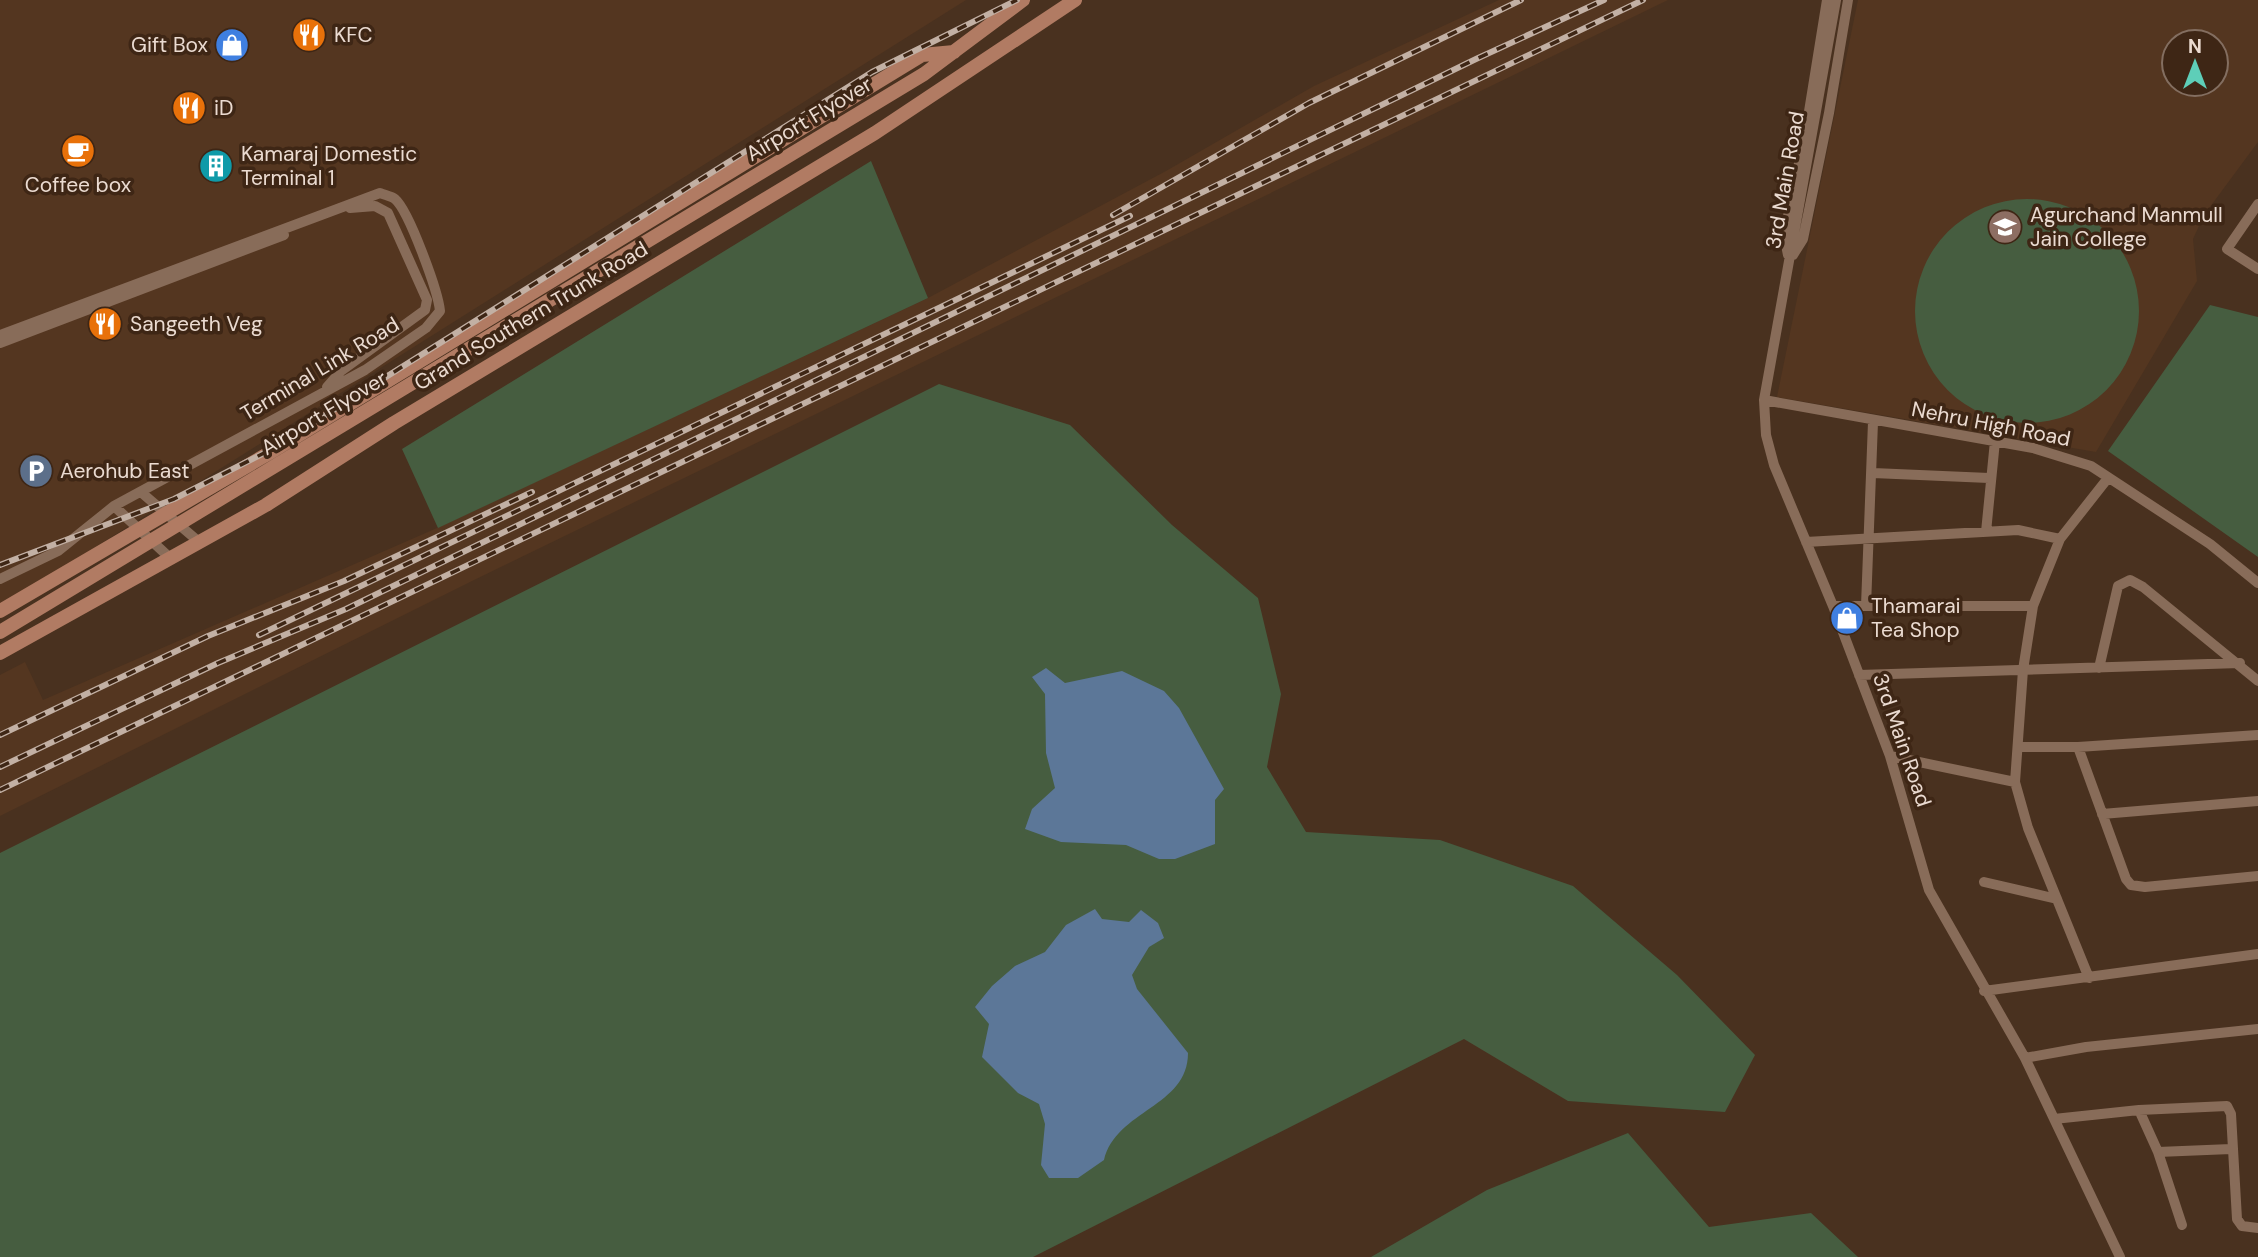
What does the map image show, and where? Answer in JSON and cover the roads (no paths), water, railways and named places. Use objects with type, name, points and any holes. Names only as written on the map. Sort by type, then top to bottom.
[{"type":"main road","points":[[0,611],[166,515],[922,55],[955,52],[1023,0]]},
{"type":"main road","name":"Grand Southern Trunk Road","points":[[0,653],[266,505],[394,423],[876,134],[1074,0]]},
{"type":"main road","name":"Airport Flyover","points":[[0,632],[924,74],[955,52]]},
{"type":"street","points":[[1789,261],[1784,235],[1806,130],[1827,0]]},
{"type":"street","name":"3rd Main Road","points":[[1836,0],[1764,400],[1766,435],[1774,465],[1833,606],[1890,756],[1929,890],[1984,991],[2025,1058],[2120,1257]]},
{"type":"street","points":[[1789,261],[1803,239],[1829,113],[1848,0]]},
{"type":"street","name":"Terminal Link Road","points":[[0,335],[380,193],[394,198],[403,210],[439,296],[440,311],[426,328],[365,370],[142,494],[114,506],[58,551],[0,579]]},
{"type":"street","points":[[2258,204],[2227,249],[2258,269]]},
{"type":"street","points":[[0,343],[355,206],[375,206],[388,213],[427,300],[425,310],[341,371],[323,392]]},
{"type":"street","name":"Nehru High Road","points":[[1764,400],[1873,422],[1995,441],[2063,456],[2091,466],[2210,544],[2258,583]]},
{"type":"street","points":[[1866,606],[1873,422]]},
{"type":"street","points":[[1986,532],[1989,478],[1995,441]]},
{"type":"street","points":[[1873,473],[1989,478]]},
{"type":"street","points":[[2089,978],[2028,828],[2015,782],[2023,670],[2033,606],[2060,539],[2108,478]]},
{"type":"street","points":[[142,494],[198,541]]},
{"type":"street","points":[[114,506],[169,557]]},
{"type":"street","points":[[1806,542],[1867,541],[2031,530],[2060,539]]},
{"type":"street","points":[[2099,668],[2118,586],[2130,580],[2143,587],[2240,663],[2258,681]]},
{"type":"street","points":[[1833,606],[2033,606]]},
{"type":"street","points":[[1859,675],[2240,663]]},
{"type":"street","points":[[2019,747],[2078,747],[2258,735]]},
{"type":"street","points":[[2078,747],[2126,879],[2131,885],[2145,887],[2258,876]]},
{"type":"street","points":[[1890,756],[2015,782]]},
{"type":"street","points":[[2102,814],[2258,802]]},
{"type":"street","points":[[1984,881],[2057,899]]},
{"type":"street","points":[[1984,991],[2258,954]]},
{"type":"street","points":[[2025,1058],[2086,1047],[2258,1029]]},
{"type":"street","points":[[2054,1119],[2139,1110],[2227,1106],[2231,1114],[2237,1219],[2242,1226],[2258,1228]]},
{"type":"street","points":[[2139,1110],[2158,1152],[2182,1225]]},
{"type":"street","points":[[2158,1152],[2231,1149]]},
{"type":"water","points":[[1046,668],[1065,683],[1122,671],[1164,691],[1179,708],[1224,789],[1215,800],[1215,844],[1175,859],[1159,859],[1126,845],[1061,842],[1025,829],[1032,809],[1055,788],[1046,753],[1045,694],[1032,677]]},
{"type":"water","points":[[1095,909],[1102,919],[1129,922],[1141,910],[1158,923],[1164,938],[1149,947],[1132,975],[1137,989],[1188,1053],[1185,1071],[1177,1085],[1165,1097],[1122,1130],[1111,1143],[1104,1160],[1078,1178],[1049,1178],[1041,1165],[1045,1124],[1039,1104],[1018,1093],[982,1057],[989,1024],[975,1007],[992,986],[1015,966],[1045,952],[1066,925]]},
{"type":"railway","points":[[0,565],[174,499],[268,451],[872,72],[1017,0]]},
{"type":"railway","points":[[1113,215],[1309,103],[1521,0]]},
{"type":"railway","points":[[0,767],[218,663],[346,609],[1476,59],[1604,0]]},
{"type":"railway","points":[[0,790],[1643,0]]},
{"type":"railway","points":[[259,635],[1130,216]]},
{"type":"railway","points":[[0,735],[208,636],[344,581],[532,492]]},
{"type":"place","name":"KFC","points":[[309,35]]},
{"type":"place","name":"Gift Box","points":[[232,45]]},
{"type":"place","name":"iD","points":[[189,108]]},
{"type":"place","name":"Coffee box","points":[[78,151]]},
{"type":"place","name":"Kamaraj Domestic Terminal 1","points":[[216,166]]},
{"type":"place","name":"Agurchand Manmull Jain College","points":[[2005,227]]},
{"type":"place","name":"Sangeeth Veg","points":[[105,324]]},
{"type":"place","name":"Aerohub East","points":[[36,471]]},
{"type":"place","name":"Thamarai Tea Shop","points":[[1847,618]]}]
